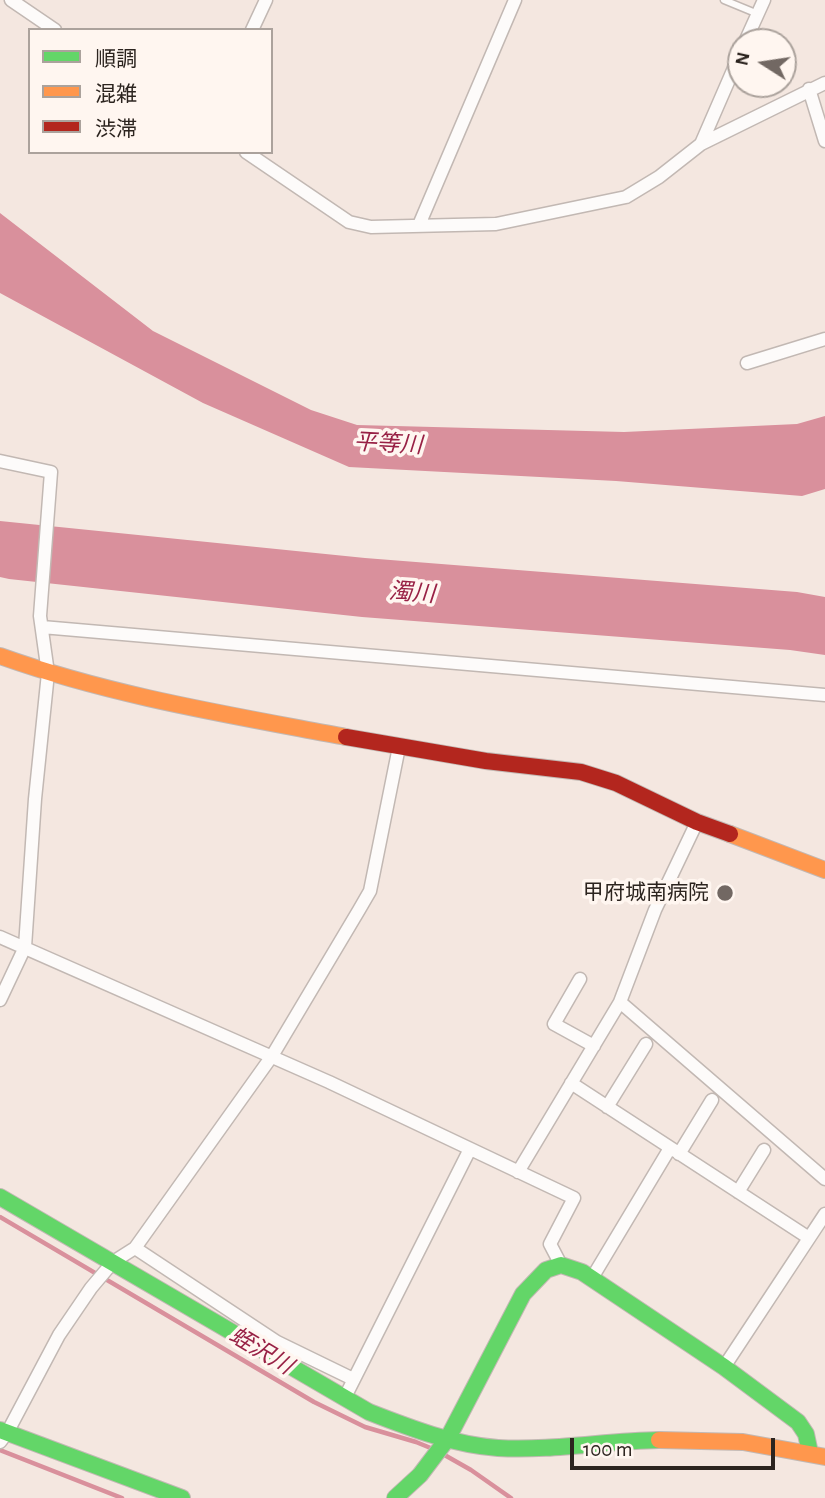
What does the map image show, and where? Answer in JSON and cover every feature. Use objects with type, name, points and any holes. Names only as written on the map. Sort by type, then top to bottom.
[{"type":"street","points":[[11,0],[52,28]]},
{"type":"street","points":[[254,28],[266,0]]},
{"type":"street","points":[[419,226],[515,0]]},
{"type":"street","points":[[752,28],[764,0]]},
{"type":"street","points":[[249,154],[349,222],[371,226],[496,224],[625,197],[659,177],[701,145],[825,83]]},
{"type":"street","points":[[701,145],[727,85]]},
{"type":"street","points":[[809,89],[825,141]]},
{"type":"street","points":[[747,363],[825,340]]},
{"type":"street","points":[[0,460],[51,472],[41,621],[48,673],[24,947],[0,1000]]},
{"type":"street","points":[[41,621],[825,695]]},
{"type":"street","points":[[0,656],[48,673],[185,706],[399,747],[581,772],[616,783],[697,822],[825,870]]},
{"type":"street","points":[[182,1498],[3,1436],[59,1335],[94,1284],[110,1266],[135,1248],[272,1056],[370,891],[399,747]]},
{"type":"street","points":[[518,1172],[620,1002],[655,910],[697,822]]},
{"type":"street","points":[[0,937],[272,1056],[575,1198],[550,1244],[561,1265]]},
{"type":"street","points":[[580,979],[554,1024],[594,1046]]},
{"type":"street","points":[[620,1002],[825,1180]]},
{"type":"street","points":[[607,1107],[646,1044]]},
{"type":"street","points":[[571,1083],[809,1238]]},
{"type":"street","points":[[592,1278],[675,1151],[712,1100]]},
{"type":"street","points":[[345,1397],[470,1149]]},
{"type":"street","points":[[738,1192],[764,1150]]},
{"type":"street","points":[[0,1197],[110,1266],[291,1357],[353,1379]]},
{"type":"street","points":[[724,1367],[825,1214]]},
{"type":"street","points":[[135,1248],[277,1342],[291,1357],[345,1397],[369,1412],[404,1426],[441,1447],[524,1447],[687,1438],[817,1455]]},
{"type":"street","points":[[395,1498],[420,1475],[441,1447],[523,1294],[546,1270],[561,1265],[592,1278],[724,1367],[798,1422],[817,1455]]},
{"type":"lane","points":[[724,0],[758,14]]},
{"type":"water","name":"平等川","points":[[0,213],[153,331],[311,410],[357,425],[624,432],[797,424],[825,416],[825,489],[802,496],[616,481],[349,467],[203,403],[0,293]]},
{"type":"water","name":"濁川","points":[[0,521],[365,558],[797,592],[825,597],[825,655],[790,650],[362,617],[9,579],[0,577]]},
{"type":"waterway","name":"蛭沢川","points":[[0,1217],[314,1402],[365,1427],[433,1449]]},
{"type":"waterway","points":[[0,1450],[122,1498]]},
{"type":"waterway","name":"蛭沢川","points":[[441,1453],[511,1498]]},
{"type":"traffic: fast","points":[[0,1197],[369,1412],[400,1424],[449,1440],[498,1448],[659,1440]]},
{"type":"traffic: fast","points":[[395,1498],[420,1475],[448,1438],[523,1294],[546,1270],[561,1265],[582,1272],[724,1367],[798,1422],[806,1434],[810,1453]]},
{"type":"traffic: fast","points":[[0,1430],[182,1498]]},
{"type":"traffic: slow","points":[[0,656],[128,693],[346,737]]},
{"type":"traffic: slow","points":[[730,834],[825,870]]},
{"type":"traffic: slow","points":[[659,1440],[743,1442],[825,1457]]},
{"type":"traffic: jam","points":[[346,737],[486,761],[581,772],[616,783],[697,822],[730,834]]},
{"type":"place","name":"甲府城南病院","points":[[725,893]]}]
